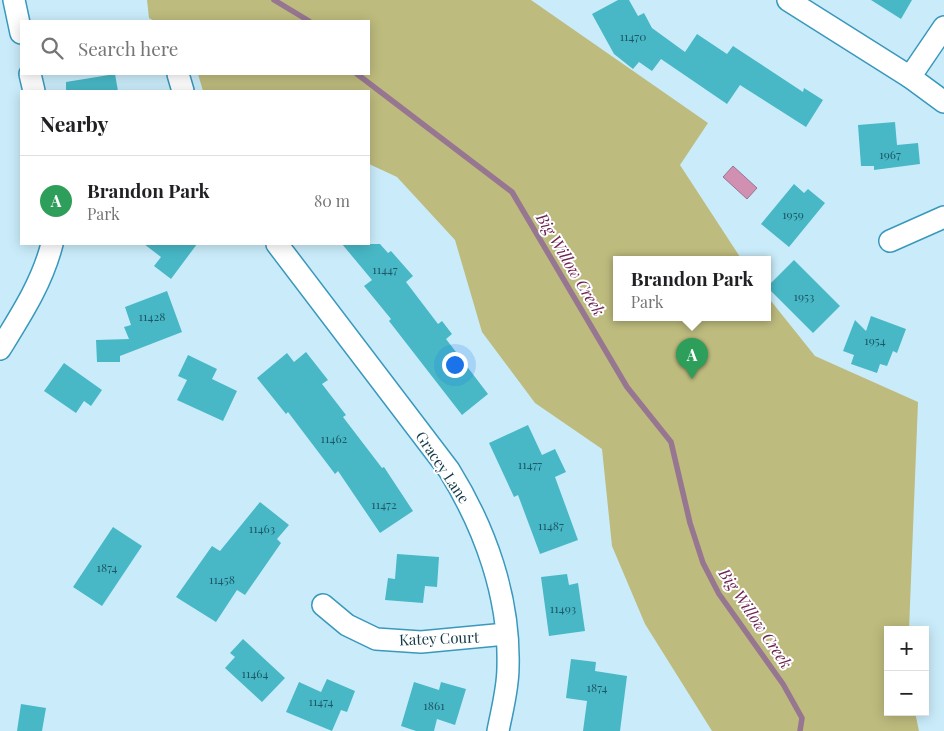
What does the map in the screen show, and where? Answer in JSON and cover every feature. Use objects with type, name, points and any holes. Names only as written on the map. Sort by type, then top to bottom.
[{"type":"street","points":[[14,0],[20,28]]},
{"type":"street","points":[[788,0],[910,77],[944,102]]},
{"type":"street","points":[[910,77],[944,28]]},
{"type":"street","points":[[30,75],[34,90]]},
{"type":"street","points":[[178,75],[183,90]]},
{"type":"street","points":[[890,241],[944,217]]},
{"type":"street","points":[[0,349],[28,306],[42,276],[52,245]]},
{"type":"street","name":"Gracey Lane","points":[[277,245],[449,470],[468,500],[482,533],[497,578],[506,634],[508,667],[505,700],[498,731]]},
{"type":"street","name":"Katey Court","points":[[323,605],[347,625],[376,639],[420,642],[506,634]]},
{"type":"shaded area","points":[[147,0],[531,0],[708,123],[680,165],[739,256],[613,256],[613,321],[771,321],[771,301],[815,356],[918,402],[909,626],[884,626],[884,716],[916,716],[919,731],[712,731],[645,624],[612,546],[602,449],[535,403],[482,332],[455,240],[397,177],[370,164],[370,90],[203,90],[198,75],[370,75],[370,20],[152,20],[149,18]]},
{"type":"shaded area","points":[[733,166],[757,188],[747,199],[723,177]]},
{"type":"building","points":[[618,0],[629,0],[638,16],[644,13],[652,28],[685,52],[697,34],[727,54],[733,46],[803,92],[804,88],[823,100],[806,127],[740,85],[727,104],[661,59],[652,71],[639,62],[633,69],[614,54],[592,14]]},
{"type":"building","points":[[871,0],[912,0],[901,19]]},
{"type":"building","points":[[115,75],[118,90],[66,90],[66,82]]},
{"type":"building","points":[[895,122],[897,145],[918,143],[920,164],[874,170],[874,166],[861,166],[858,125]]},
{"type":"building","points":[[794,184],[804,193],[808,189],[825,203],[789,247],[761,224]]},
{"type":"building","points":[[380,244],[388,253],[391,251],[413,276],[406,282],[438,324],[442,321],[452,334],[446,339],[488,394],[462,415],[389,321],[391,319],[364,286],[372,280],[343,245]]},
{"type":"building","points":[[145,245],[196,245],[171,279],[154,266],[161,257]]},
{"type":"building","points":[[794,260],[840,306],[813,333],[771,291],[771,283]]},
{"type":"building","points":[[167,291],[182,332],[120,356],[120,362],[97,362],[96,340],[129,339],[124,327],[131,325],[125,307]]},
{"type":"building","points":[[871,316],[906,329],[897,353],[893,351],[887,366],[880,364],[877,373],[851,364],[854,355],[843,351],[855,320],[866,331]]},
{"type":"building","points":[[306,352],[328,380],[322,384],[346,415],[343,417],[382,468],[384,467],[413,511],[380,533],[338,471],[335,474],[288,412],[286,414],[257,378],[287,353],[294,362]]},
{"type":"building","points":[[188,355],[217,369],[212,379],[237,391],[223,421],[177,400],[187,380],[178,376]]},
{"type":"building","points":[[64,363],[102,390],[91,406],[84,401],[76,413],[44,391]]},
{"type":"building","points":[[528,425],[542,455],[555,449],[566,472],[555,477],[578,540],[540,554],[518,495],[514,497],[489,443]]},
{"type":"building","points":[[260,502],[289,525],[277,539],[281,543],[245,595],[237,590],[216,622],[176,597],[212,546],[220,551]]},
{"type":"building","points":[[113,527],[142,546],[102,606],[73,587]]},
{"type":"building","points":[[397,554],[439,557],[437,587],[425,586],[423,603],[385,600],[388,578],[395,579]]},
{"type":"building","points":[[567,574],[569,585],[578,583],[585,631],[549,636],[541,577]]},
{"type":"building","points":[[243,639],[285,678],[262,702],[225,668],[235,657],[230,653]]},
{"type":"building","points":[[571,659],[596,662],[595,671],[627,676],[620,731],[583,731],[587,701],[566,698]]},
{"type":"building","points":[[327,679],[355,691],[347,712],[341,710],[332,731],[286,712],[299,682],[321,692]]},
{"type":"building","points":[[414,682],[439,690],[441,682],[466,689],[455,725],[437,719],[434,731],[416,731],[401,726]]},
{"type":"building","points":[[21,704],[46,708],[42,731],[17,731]]},
{"type":"waterway","name":"Big Willow Creek","points":[[274,0],[307,20]]},
{"type":"waterway","name":"Big Willow Creek","points":[[358,75],[512,192],[627,387],[671,442],[690,523],[703,563],[719,594],[783,684],[802,718],[800,731]]},
{"type":"place","name":"Brandon Park","points":[[692,379]]}]
